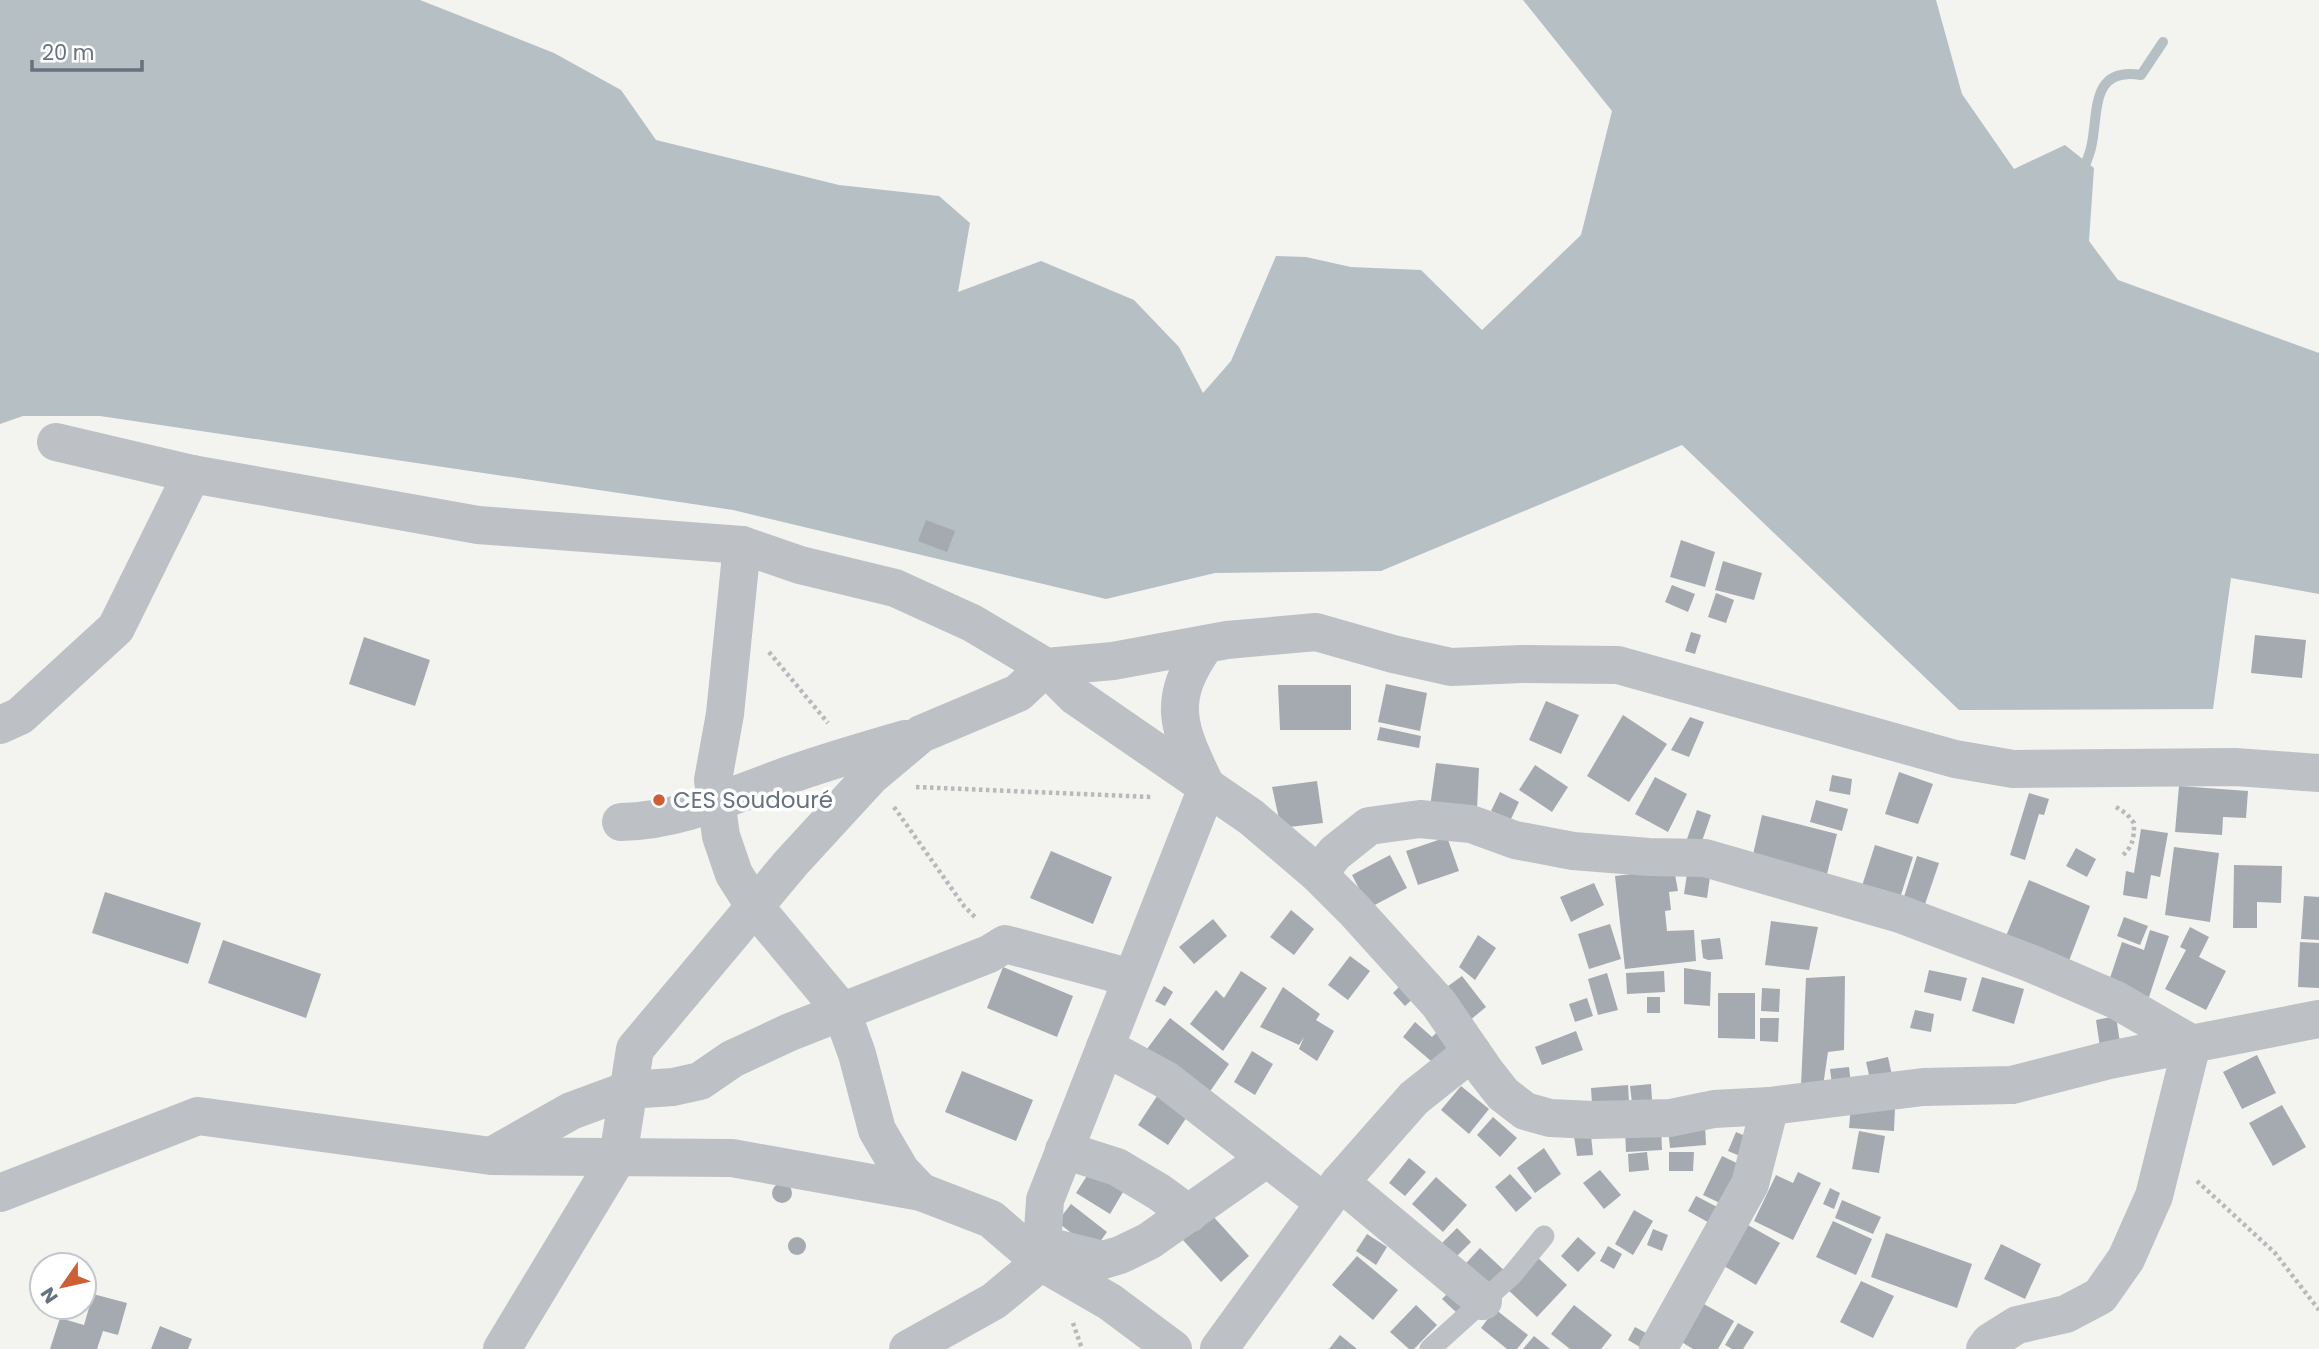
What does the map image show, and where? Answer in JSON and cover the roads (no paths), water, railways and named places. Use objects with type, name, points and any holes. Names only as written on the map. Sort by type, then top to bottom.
[{"type":"street","points":[[56,442],[192,474],[478,525],[742,545],[800,565],[895,588],[971,623],[1046,667],[1075,696],[1251,817],[1318,874],[1355,911],[1439,1004],[1503,1094],[1525,1111],[1550,1118],[1670,1118],[1714,1110],[1770,1106],[1923,1087],[2012,1085],[2109,1060],[2319,1018]]},
{"type":"street","points":[[0,725],[20,716],[116,628],[192,474]]},
{"type":"street","points":[[742,545],[725,714],[713,780],[721,836],[734,874],[755,907],[841,1010],[857,1054],[877,1130],[901,1171],[921,1192]]},
{"type":"street","points":[[621,822],[651,821],[716,803],[790,775],[921,734],[1018,693],[1046,667],[1113,661],[1206,644],[1316,632],[1451,667],[1522,663],[1618,666],[1955,759],[2013,769],[2235,767],[2319,773]]},
{"type":"street","points":[[908,1349],[994,1301],[1041,1254],[1045,1200],[1208,788],[1181,728],[1180,699],[1185,678],[1206,644]]},
{"type":"street","points":[[502,1349],[618,1157],[635,1049],[791,863],[871,776],[921,734]]},
{"type":"street","points":[[1318,874],[1335,853],[1369,826],[1420,819],[1471,824],[1515,840],[1573,851],[1705,858],[1900,914],[2030,963],[2116,1000],[2192,1044]]},
{"type":"street","points":[[491,1156],[571,1111],[628,1090],[700,1082],[733,1059],[841,1010],[989,954],[1005,944],[1132,978]]},
{"type":"street","points":[[1985,1349],[1990,1342],[2017,1325],[2066,1314],[2100,1296],[2126,1259],[2154,1196],[2192,1044]]},
{"type":"street","points":[[1105,1047],[1166,1080],[1268,1158],[1333,1193],[1483,1301]]},
{"type":"street","points":[[1219,1349],[1333,1193],[1414,1098],[1472,1052]]},
{"type":"street","points":[[1658,1349],[1749,1184],[1770,1106]]},
{"type":"street","points":[[0,1193],[198,1116],[491,1156],[732,1158],[921,1192],[991,1219],[1172,1349]]},
{"type":"street","points":[[1064,1150],[1117,1167],[1189,1214]]},
{"type":"street","points":[[1041,1254],[1103,1259],[1120,1255],[1149,1241],[1268,1158]]},
{"type":"lane","points":[[1430,1349],[1512,1275],[1544,1236]]},
{"type":"waterway","points":[[2082,174],[2091,148],[2099,96],[2104,85],[2112,78],[2124,74],[2141,75],[2163,42]]},
{"type":"place","name":"CES Soudouré","points":[[659,800]]}]
